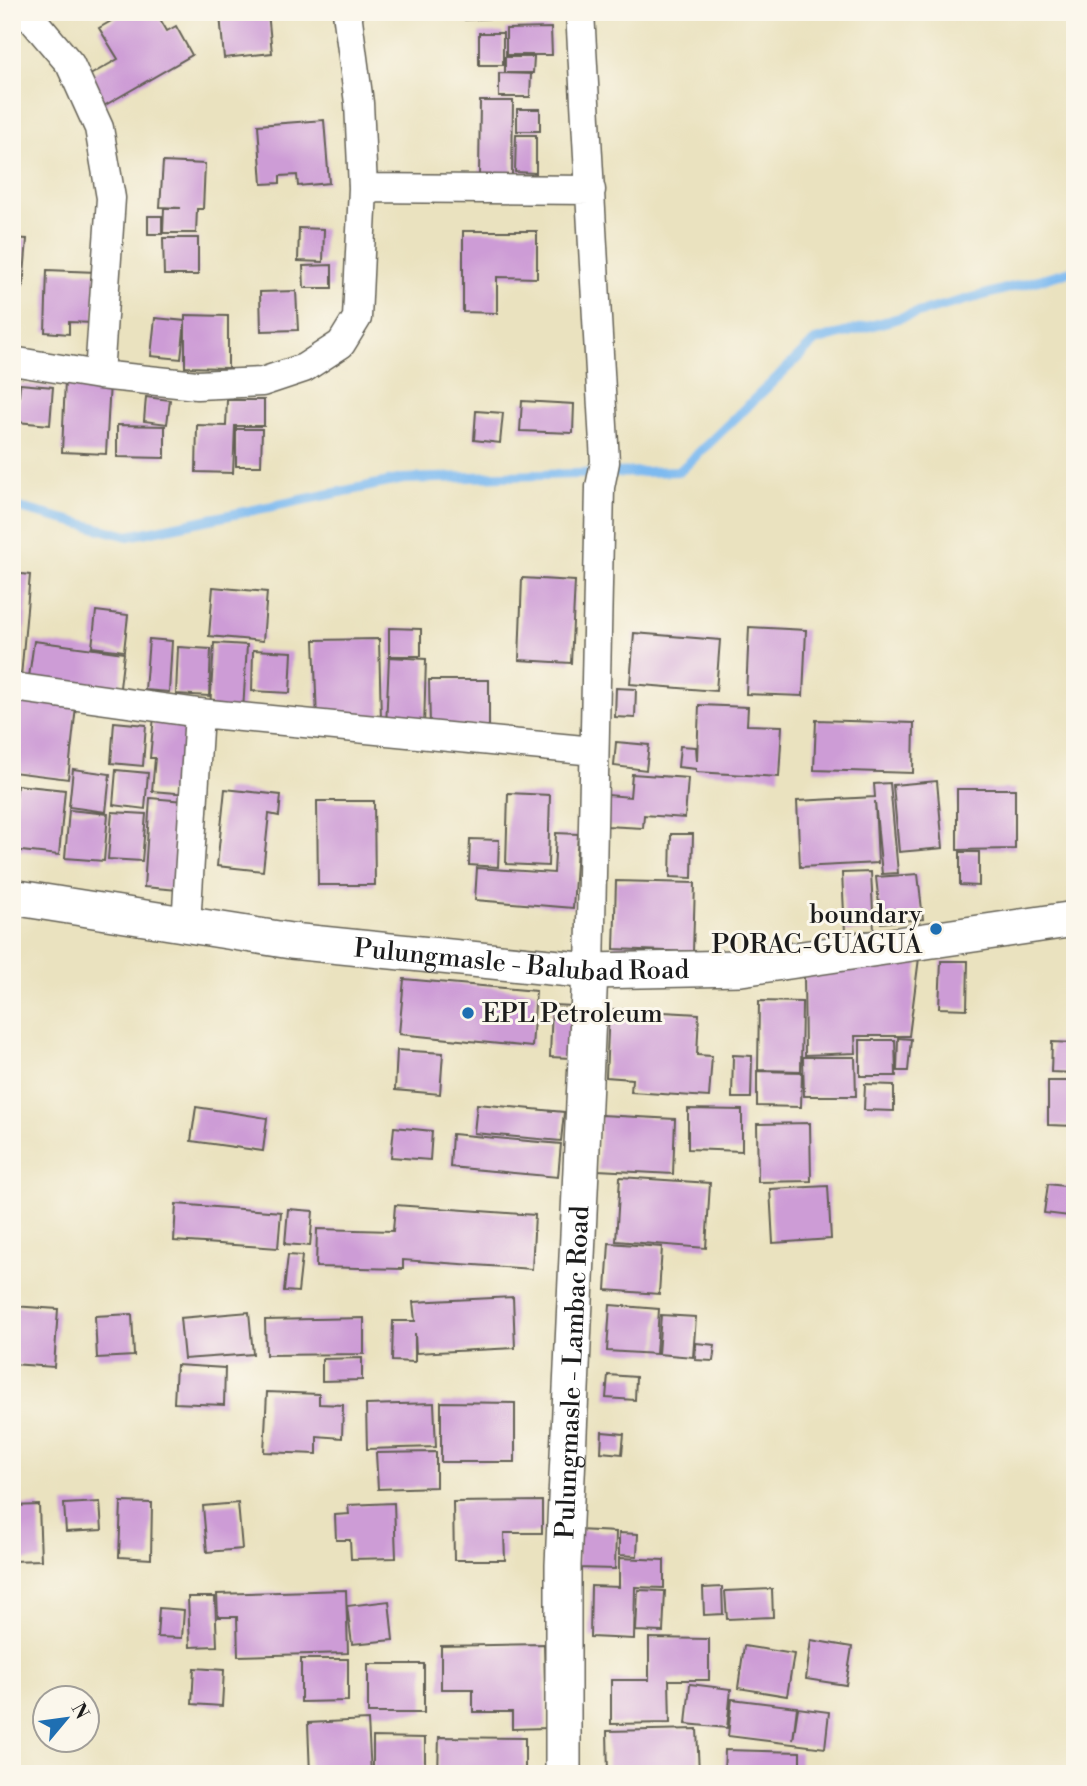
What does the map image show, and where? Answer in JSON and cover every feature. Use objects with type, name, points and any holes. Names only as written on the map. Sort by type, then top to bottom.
[{"type":"street","points":[[26,12],[70,64],[99,128],[111,198],[99,375]]},
{"type":"street","points":[[12,361],[99,375],[197,385],[262,383],[304,368],[341,344],[356,318],[363,188],[359,103],[347,12]]},
{"type":"street","points":[[580,12],[591,190],[603,474],[590,971]]},
{"type":"street","points":[[363,188],[591,190]]},
{"type":"street","points":[[20,688],[200,713],[594,751]]},
{"type":"street","points":[[186,925],[200,713]]},
{"type":"street","name":"Pulungmasle - Balubad Road","points":[[12,897],[291,942],[590,971],[741,968],[1075,919]]},
{"type":"street","name":"Pulungmasle - Lambac Road","points":[[563,1774],[563,1565],[590,971]]},
{"type":"building","points":[[127,12],[156,12],[167,31],[176,26],[192,55],[95,111],[78,82],[118,59],[99,28]]},
{"type":"building","points":[[268,12],[272,53],[224,58],[220,15]]},
{"type":"building","points":[[465,12],[494,12],[494,18],[465,20]]},
{"type":"building","points":[[551,28],[552,55],[506,55],[506,29]]},
{"type":"building","points":[[479,33],[503,33],[503,65],[479,65]]},
{"type":"building","points":[[505,57],[534,57],[533,73],[505,73]]},
{"type":"building","points":[[499,73],[531,74],[530,97],[499,97]]},
{"type":"building","points":[[480,101],[513,101],[512,175],[479,175]]},
{"type":"building","points":[[517,109],[540,109],[540,131],[517,131]]},
{"type":"building","points":[[324,120],[329,183],[298,186],[297,175],[280,176],[280,183],[262,184],[258,125]]},
{"type":"building","points":[[516,135],[536,135],[536,173],[515,172]]},
{"type":"building","points":[[163,162],[205,164],[203,209],[197,209],[196,233],[163,233],[164,208],[181,208],[160,207]]},
{"type":"building","points":[[148,216],[162,216],[162,234],[148,234]]},
{"type":"building","points":[[299,228],[324,229],[323,262],[298,261]]},
{"type":"building","points":[[463,231],[537,231],[537,278],[497,277],[497,313],[463,312]]},
{"type":"building","points":[[12,238],[27,239],[23,288],[12,287]]},
{"type":"building","points":[[163,238],[198,238],[198,275],[164,275]]},
{"type":"building","points":[[332,265],[332,288],[304,288],[303,266]]},
{"type":"building","points":[[47,270],[96,272],[94,323],[69,322],[69,334],[45,332]]},
{"type":"building","points":[[296,291],[298,330],[261,331],[260,292]]},
{"type":"building","points":[[185,315],[228,316],[228,368],[185,367]]},
{"type":"building","points":[[155,318],[185,321],[181,359],[151,356]]},
{"type":"building","points":[[65,380],[110,382],[106,454],[62,452]]},
{"type":"building","points":[[20,384],[53,387],[50,425],[17,422]]},
{"type":"building","points":[[146,397],[170,400],[167,424],[144,421]]},
{"type":"building","points":[[227,400],[264,400],[264,426],[235,426],[233,473],[196,472],[197,425],[226,426]]},
{"type":"building","points":[[522,401],[574,404],[573,433],[520,431]]},
{"type":"building","points":[[476,411],[503,413],[500,443],[474,440]]},
{"type":"building","points":[[117,425],[165,426],[165,458],[117,457]]},
{"type":"building","points":[[236,429],[262,429],[261,466],[236,466]]},
{"type":"building","points":[[12,573],[30,575],[21,677],[12,676]]},
{"type":"building","points":[[522,578],[575,581],[571,663],[519,660]]},
{"type":"building","points":[[213,587],[267,592],[263,641],[209,636]]},
{"type":"building","points":[[96,611],[128,615],[124,651],[92,647]]},
{"type":"building","points":[[749,627],[806,630],[803,696],[746,694]]},
{"type":"building","points":[[389,628],[421,629],[421,656],[389,656]]},
{"type":"building","points":[[634,633],[720,640],[716,691],[630,684]]},
{"type":"building","points":[[149,639],[172,641],[169,692],[145,690]]},
{"type":"building","points":[[379,639],[381,719],[317,721],[314,640]]},
{"type":"building","points":[[34,641],[124,653],[119,696],[28,684]]},
{"type":"building","points":[[214,643],[247,645],[243,711],[210,709]]},
{"type":"building","points":[[178,647],[211,649],[209,696],[176,694]]},
{"type":"building","points":[[253,650],[292,652],[290,693],[252,691]]},
{"type":"building","points":[[389,657],[426,659],[424,728],[386,727]]},
{"type":"building","points":[[429,680],[489,680],[489,726],[430,726]]},
{"type":"building","points":[[616,688],[636,689],[635,718],[615,717]]},
{"type":"building","points":[[18,699],[76,706],[68,779],[12,772]]},
{"type":"building","points":[[699,705],[748,707],[747,725],[782,726],[779,777],[696,772],[696,769],[678,767],[680,746],[696,747],[697,761]]},
{"type":"building","points":[[154,716],[194,720],[188,794],[152,791],[155,758],[150,758]]},
{"type":"building","points":[[816,720],[914,723],[913,773],[814,770]]},
{"type":"building","points":[[114,722],[146,725],[143,766],[111,763]]},
{"type":"building","points":[[616,742],[649,745],[646,770],[614,766]]},
{"type":"building","points":[[73,769],[110,774],[106,812],[69,807]]},
{"type":"building","points":[[116,770],[148,773],[145,809],[113,805]]},
{"type":"building","points":[[632,774],[688,778],[685,818],[644,815],[643,828],[606,826],[608,795],[630,797]]},
{"type":"building","points":[[937,781],[943,848],[899,852],[893,785]]},
{"type":"building","points":[[890,783],[898,873],[882,874],[875,801],[878,863],[800,867],[797,801],[875,797],[874,784]]},
{"type":"building","points":[[17,785],[65,790],[59,855],[12,850]]},
{"type":"building","points":[[225,789],[281,795],[279,816],[269,814],[263,871],[217,866]]},
{"type":"building","points":[[957,789],[1015,789],[1015,849],[957,850]]},
{"type":"building","points":[[508,793],[550,795],[548,866],[506,864]]},
{"type":"building","points":[[150,798],[184,801],[178,890],[144,887]]},
{"type":"building","points":[[317,801],[374,801],[375,885],[318,885]]},
{"type":"building","points":[[69,810],[108,814],[104,861],[65,858]]},
{"type":"building","points":[[112,812],[146,814],[142,861],[108,859]]},
{"type":"building","points":[[556,833],[578,834],[573,908],[475,900],[477,868],[554,873]]},
{"type":"building","points":[[671,834],[693,834],[692,878],[670,877]]},
{"type":"building","points":[[470,839],[499,840],[498,867],[469,865]]},
{"type":"building","points":[[960,852],[979,852],[979,886],[960,885]]},
{"type":"building","points":[[871,872],[874,931],[845,932],[842,873]]},
{"type":"building","points":[[918,874],[923,919],[881,923],[876,877]]},
{"type":"building","points":[[616,881],[695,883],[693,952],[614,949]]},
{"type":"building","points":[[919,958],[909,1036],[855,1036],[856,1053],[805,1055],[804,976]]},
{"type":"building","points":[[941,961],[968,961],[967,1009],[939,1008]]},
{"type":"building","name":"EPL Petroleum","points":[[404,979],[536,991],[532,1047],[399,1034]]},
{"type":"building","points":[[759,1001],[802,1002],[801,1071],[758,1070]]},
{"type":"building","points":[[552,1005],[573,1006],[571,1058],[550,1057]]},
{"type":"building","points":[[609,1009],[699,1014],[697,1055],[712,1056],[709,1097],[631,1092],[632,1079],[606,1077]]},
{"type":"building","points":[[898,1038],[911,1039],[908,1071],[897,1071]]},
{"type":"building","points":[[860,1040],[895,1040],[896,1076],[860,1076]]},
{"type":"building","points":[[1052,1042],[1075,1043],[1075,1073],[1051,1072]]},
{"type":"building","points":[[397,1050],[443,1053],[440,1094],[395,1090]]},
{"type":"building","points":[[733,1055],[752,1056],[751,1098],[732,1098]]},
{"type":"building","points":[[803,1057],[855,1057],[856,1096],[804,1096]]},
{"type":"building","points":[[757,1071],[802,1072],[801,1107],[757,1106]]},
{"type":"building","points":[[1048,1081],[1075,1081],[1075,1126],[1048,1125]]},
{"type":"building","points":[[865,1084],[894,1085],[894,1111],[864,1110]]},
{"type":"building","points":[[477,1104],[564,1112],[561,1141],[474,1133]]},
{"type":"building","points":[[196,1107],[267,1118],[263,1151],[191,1141]]},
{"type":"building","points":[[688,1109],[742,1110],[742,1151],[688,1149]]},
{"type":"building","points":[[601,1115],[675,1119],[673,1174],[598,1170]]},
{"type":"building","points":[[810,1123],[811,1181],[758,1182],[757,1124]]},
{"type":"building","points":[[394,1127],[432,1131],[430,1160],[391,1157]]},
{"type":"building","points":[[452,1134],[561,1144],[558,1177],[450,1167]]},
{"type":"building","points":[[620,1177],[710,1183],[706,1248],[616,1241]]},
{"type":"building","points":[[1048,1184],[1072,1187],[1069,1216],[1044,1213]]},
{"type":"building","points":[[828,1186],[831,1239],[773,1243],[770,1189]]},
{"type":"building","points":[[176,1204],[281,1212],[278,1248],[174,1241]]},
{"type":"building","points":[[395,1205],[535,1215],[532,1269],[403,1260],[403,1269],[316,1267],[317,1229],[393,1231]]},
{"type":"building","points":[[288,1209],[313,1211],[310,1246],[285,1244]]},
{"type":"building","points":[[609,1243],[662,1247],[659,1294],[606,1290]]},
{"type":"building","points":[[288,1255],[302,1256],[298,1292],[284,1291]]},
{"type":"building","points":[[513,1297],[515,1348],[416,1353],[415,1333],[415,1362],[392,1361],[393,1321],[415,1321],[413,1302]]},
{"type":"building","points":[[610,1305],[659,1309],[656,1354],[607,1351]]},
{"type":"building","points":[[12,1306],[58,1309],[54,1367],[12,1364]]},
{"type":"building","points":[[249,1312],[253,1354],[184,1359],[180,1318]]},
{"type":"building","points":[[132,1314],[134,1356],[97,1358],[95,1316]]},
{"type":"building","points":[[661,1315],[696,1317],[693,1357],[658,1354]]},
{"type":"building","points":[[364,1318],[364,1354],[266,1355],[265,1320]]},
{"type":"building","points":[[696,1343],[715,1345],[713,1361],[695,1360]]},
{"type":"building","points":[[362,1358],[362,1380],[322,1381],[322,1359]]},
{"type":"building","points":[[176,1365],[225,1368],[224,1405],[174,1403]]},
{"type":"building","points":[[608,1375],[636,1377],[635,1400],[606,1398]]},
{"type":"building","points":[[267,1392],[319,1394],[319,1404],[343,1405],[342,1438],[317,1436],[317,1454],[264,1452]]},
{"type":"building","points":[[441,1402],[515,1403],[515,1462],[441,1462]]},
{"type":"building","points":[[434,1403],[436,1447],[367,1449],[366,1405]]},
{"type":"building","points":[[602,1432],[624,1434],[622,1454],[601,1452]]},
{"type":"building","points":[[436,1452],[436,1487],[378,1489],[376,1453]]},
{"type":"building","points":[[542,1501],[542,1533],[504,1533],[505,1560],[454,1560],[453,1502]]},
{"type":"building","points":[[100,1502],[102,1530],[66,1532],[64,1504]]},
{"type":"building","points":[[121,1502],[152,1503],[151,1559],[119,1557]]},
{"type":"building","points":[[238,1503],[242,1549],[207,1552],[203,1506]]},
{"type":"building","points":[[394,1503],[396,1558],[351,1559],[350,1540],[336,1540],[335,1515],[349,1514],[348,1505]]},
{"type":"building","points":[[39,1505],[41,1560],[12,1561],[12,1506]]},
{"type":"building","points":[[578,1530],[616,1532],[615,1569],[577,1568]]},
{"type":"building","points":[[619,1533],[638,1534],[637,1556],[619,1555]]},
{"type":"building","points":[[619,1558],[664,1560],[664,1588],[635,1587],[634,1639],[590,1637],[591,1586],[619,1587]]},
{"type":"building","points":[[722,1587],[723,1614],[704,1615],[703,1588]]},
{"type":"building","points":[[772,1589],[773,1617],[727,1619],[725,1591]]},
{"type":"building","points":[[346,1590],[348,1653],[238,1656],[237,1617],[218,1617],[217,1594]]},
{"type":"building","points":[[638,1590],[665,1591],[663,1632],[636,1631]]},
{"type":"building","points":[[188,1597],[215,1597],[217,1646],[190,1647]]},
{"type":"building","points":[[389,1601],[393,1640],[352,1644],[347,1606]]},
{"type":"building","points":[[159,1608],[184,1610],[182,1638],[157,1637]]},
{"type":"building","points":[[649,1638],[709,1639],[709,1680],[669,1680],[670,1723],[611,1724],[611,1680],[649,1680]]},
{"type":"building","points":[[811,1640],[852,1647],[846,1685],[806,1679]]},
{"type":"building","points":[[544,1644],[546,1728],[512,1729],[512,1712],[473,1712],[473,1689],[441,1689],[441,1646]]},
{"type":"building","points":[[744,1646],[794,1654],[787,1696],[738,1688]]},
{"type":"building","points":[[301,1659],[348,1659],[348,1701],[301,1702]]},
{"type":"building","points":[[368,1664],[424,1664],[424,1713],[368,1713]]},
{"type":"building","points":[[194,1668],[224,1670],[222,1706],[192,1704]]},
{"type":"building","points":[[690,1684],[731,1689],[727,1728],[686,1724]]},
{"type":"building","points":[[732,1699],[797,1707],[793,1740],[798,1708],[829,1712],[825,1748],[728,1736]]},
{"type":"building","points":[[368,1720],[371,1774],[310,1774],[308,1723]]},
{"type":"building","points":[[697,1729],[699,1773],[608,1774],[607,1731]]},
{"type":"building","points":[[373,1737],[425,1738],[425,1774],[373,1774]]},
{"type":"building","points":[[439,1737],[525,1738],[525,1774],[438,1774]]},
{"type":"building","points":[[725,1750],[800,1752],[800,1774],[724,1774]]},
{"type":"waterway","points":[[12,506],[128,536],[403,479],[680,471],[815,341],[1075,270]]},
{"type":"place","name":"boundary PORAC-GUAGUA","points":[[936,929]]},
{"type":"place","name":"EPL Petroleum","points":[[468,1013]]}]
